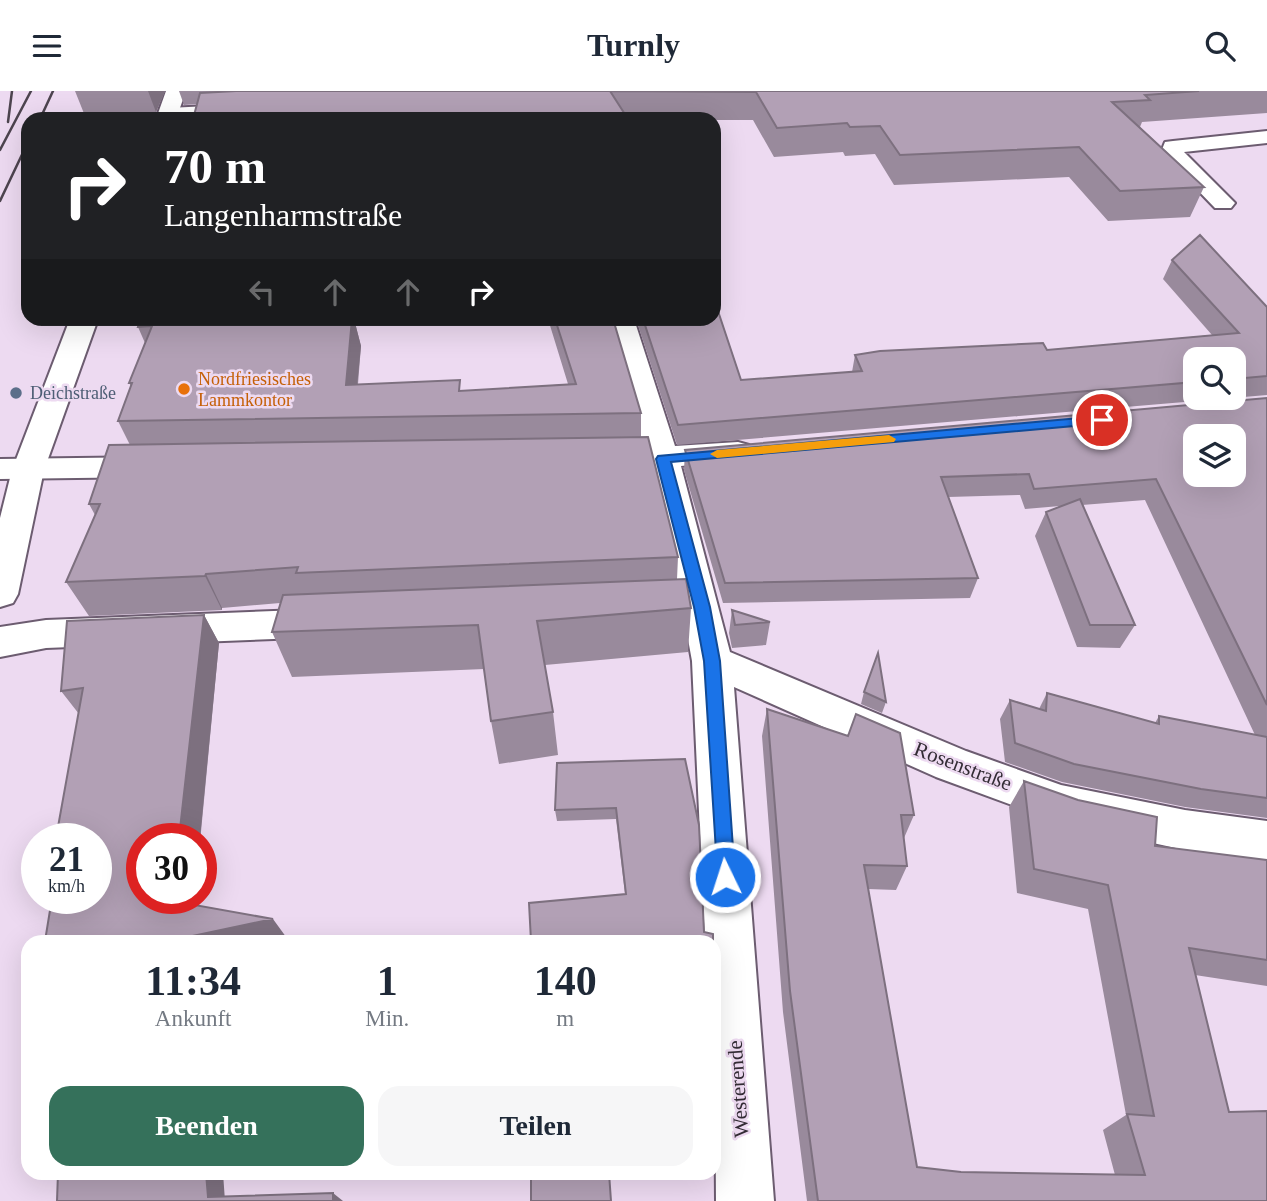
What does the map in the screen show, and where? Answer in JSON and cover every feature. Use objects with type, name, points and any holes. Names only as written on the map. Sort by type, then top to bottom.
[{"type":"street","points":[[170,112],[176,91]]},
{"type":"street","points":[[234,112],[273,109]]},
{"type":"street","points":[[1223,202],[1181,163],[1172,152],[1173,147],[1217,140],[1267,137]]},
{"type":"street","points":[[0,594],[14,470],[81,326]]},
{"type":"street","name":"Westerende","points":[[622,326],[663,459],[702,607],[712,661],[745,1201]]},
{"type":"street","points":[[580,460],[663,459],[773,449]]},
{"type":"street","points":[[14,470],[191,467]]},
{"type":"street","points":[[660,609],[702,607]]},
{"type":"street","points":[[0,642],[46,634],[353,622]]},
{"type":"street","name":"Rosenstraße","points":[[712,661],[951,764],[1061,804],[1185,830],[1267,841]]},
{"type":"building","points":[[610,91],[624,112],[195,112],[200,93]]},
{"type":"building","points":[[610,91],[1199,91],[1145,95],[1150,100],[1112,102],[1204,187],[1120,191],[1079,147],[900,155],[880,126],[850,127],[847,123],[777,128],[756,92]]},
{"type":"building","points":[[1200,235],[1267,307],[1267,376],[1246,378],[1246,347],[1183,347],[1183,383],[678,425],[645,326],[721,326],[721,320],[741,380],[862,371],[855,355],[880,351],[1043,343],[1047,350],[1239,333],[1172,260]]},
{"type":"building","points":[[152,326],[351,326],[346,385],[460,380],[459,391],[576,384],[557,326],[615,326],[641,413],[118,421],[132,383],[129,383]]},
{"type":"building","points":[[1267,398],[1267,705],[1156,479],[1034,489],[1029,474],[941,477],[978,578],[725,583],[685,450],[1183,406],[1183,410],[1246,410],[1246,400]]},
{"type":"building","points":[[648,437],[678,557],[296,573],[298,567],[205,576],[66,582],[100,504],[89,504],[109,445]]},
{"type":"building","points":[[1080,499],[1135,625],[1090,625],[1046,512]]},
{"type":"building","points":[[686,579],[691,608],[537,621],[553,712],[491,721],[478,625],[272,632],[283,595]]},
{"type":"building","points":[[732,610],[770,622],[735,625]]},
{"type":"building","points":[[204,615],[181,823],[126,823],[126,914],[217,914],[217,909],[273,919],[197,935],[46,935],[49,914],[112,914],[112,823],[59,823],[83,688],[61,691],[67,621]]},
{"type":"building","points":[[878,653],[886,702],[864,692]]},
{"type":"building","points":[[1047,693],[1159,724],[1159,716],[1267,737],[1267,798],[1201,789],[1074,764],[1015,743],[1010,700],[1046,711]]},
{"type":"building","points":[[767,709],[848,736],[856,714],[900,733],[914,815],[901,815],[907,866],[864,865],[917,1167],[961,1172],[1145,1175],[1127,1114],[1154,1116],[1108,885],[1034,869],[1024,781],[1078,800],[1157,817],[1155,846],[1267,860],[1267,960],[1189,948],[1229,1112],[1267,1111],[1267,1201],[818,1201],[790,991]]},
{"type":"building","points":[[685,759],[699,825],[704,932],[713,935],[531,935],[529,903],[626,894],[616,808],[555,810],[557,763]]},
{"type":"building","points":[[58,1180],[207,1180],[208,1197],[333,1193],[333,1201],[57,1201]]},
{"type":"building","points":[[531,1180],[610,1180],[611,1201],[531,1201]]},
{"type":"railway","points":[[8,122],[12,91]]},
{"type":"railway","points":[[0,150],[31,91]]},
{"type":"railway","points":[[43,112],[53,91]]},
{"type":"railway","points":[[0,201],[21,157]]},
{"type":"slow traffic","points":[[717,454],[889,439]]},
{"type":"place","name":"Nordfriesisches Lammkontor","points":[[184,389]]},
{"type":"place","name":"Deichstraße","points":[[16,393]]},
{"type":"route","points":[[725,877],[712,661],[702,607],[663,459],[1102,420]]}]
